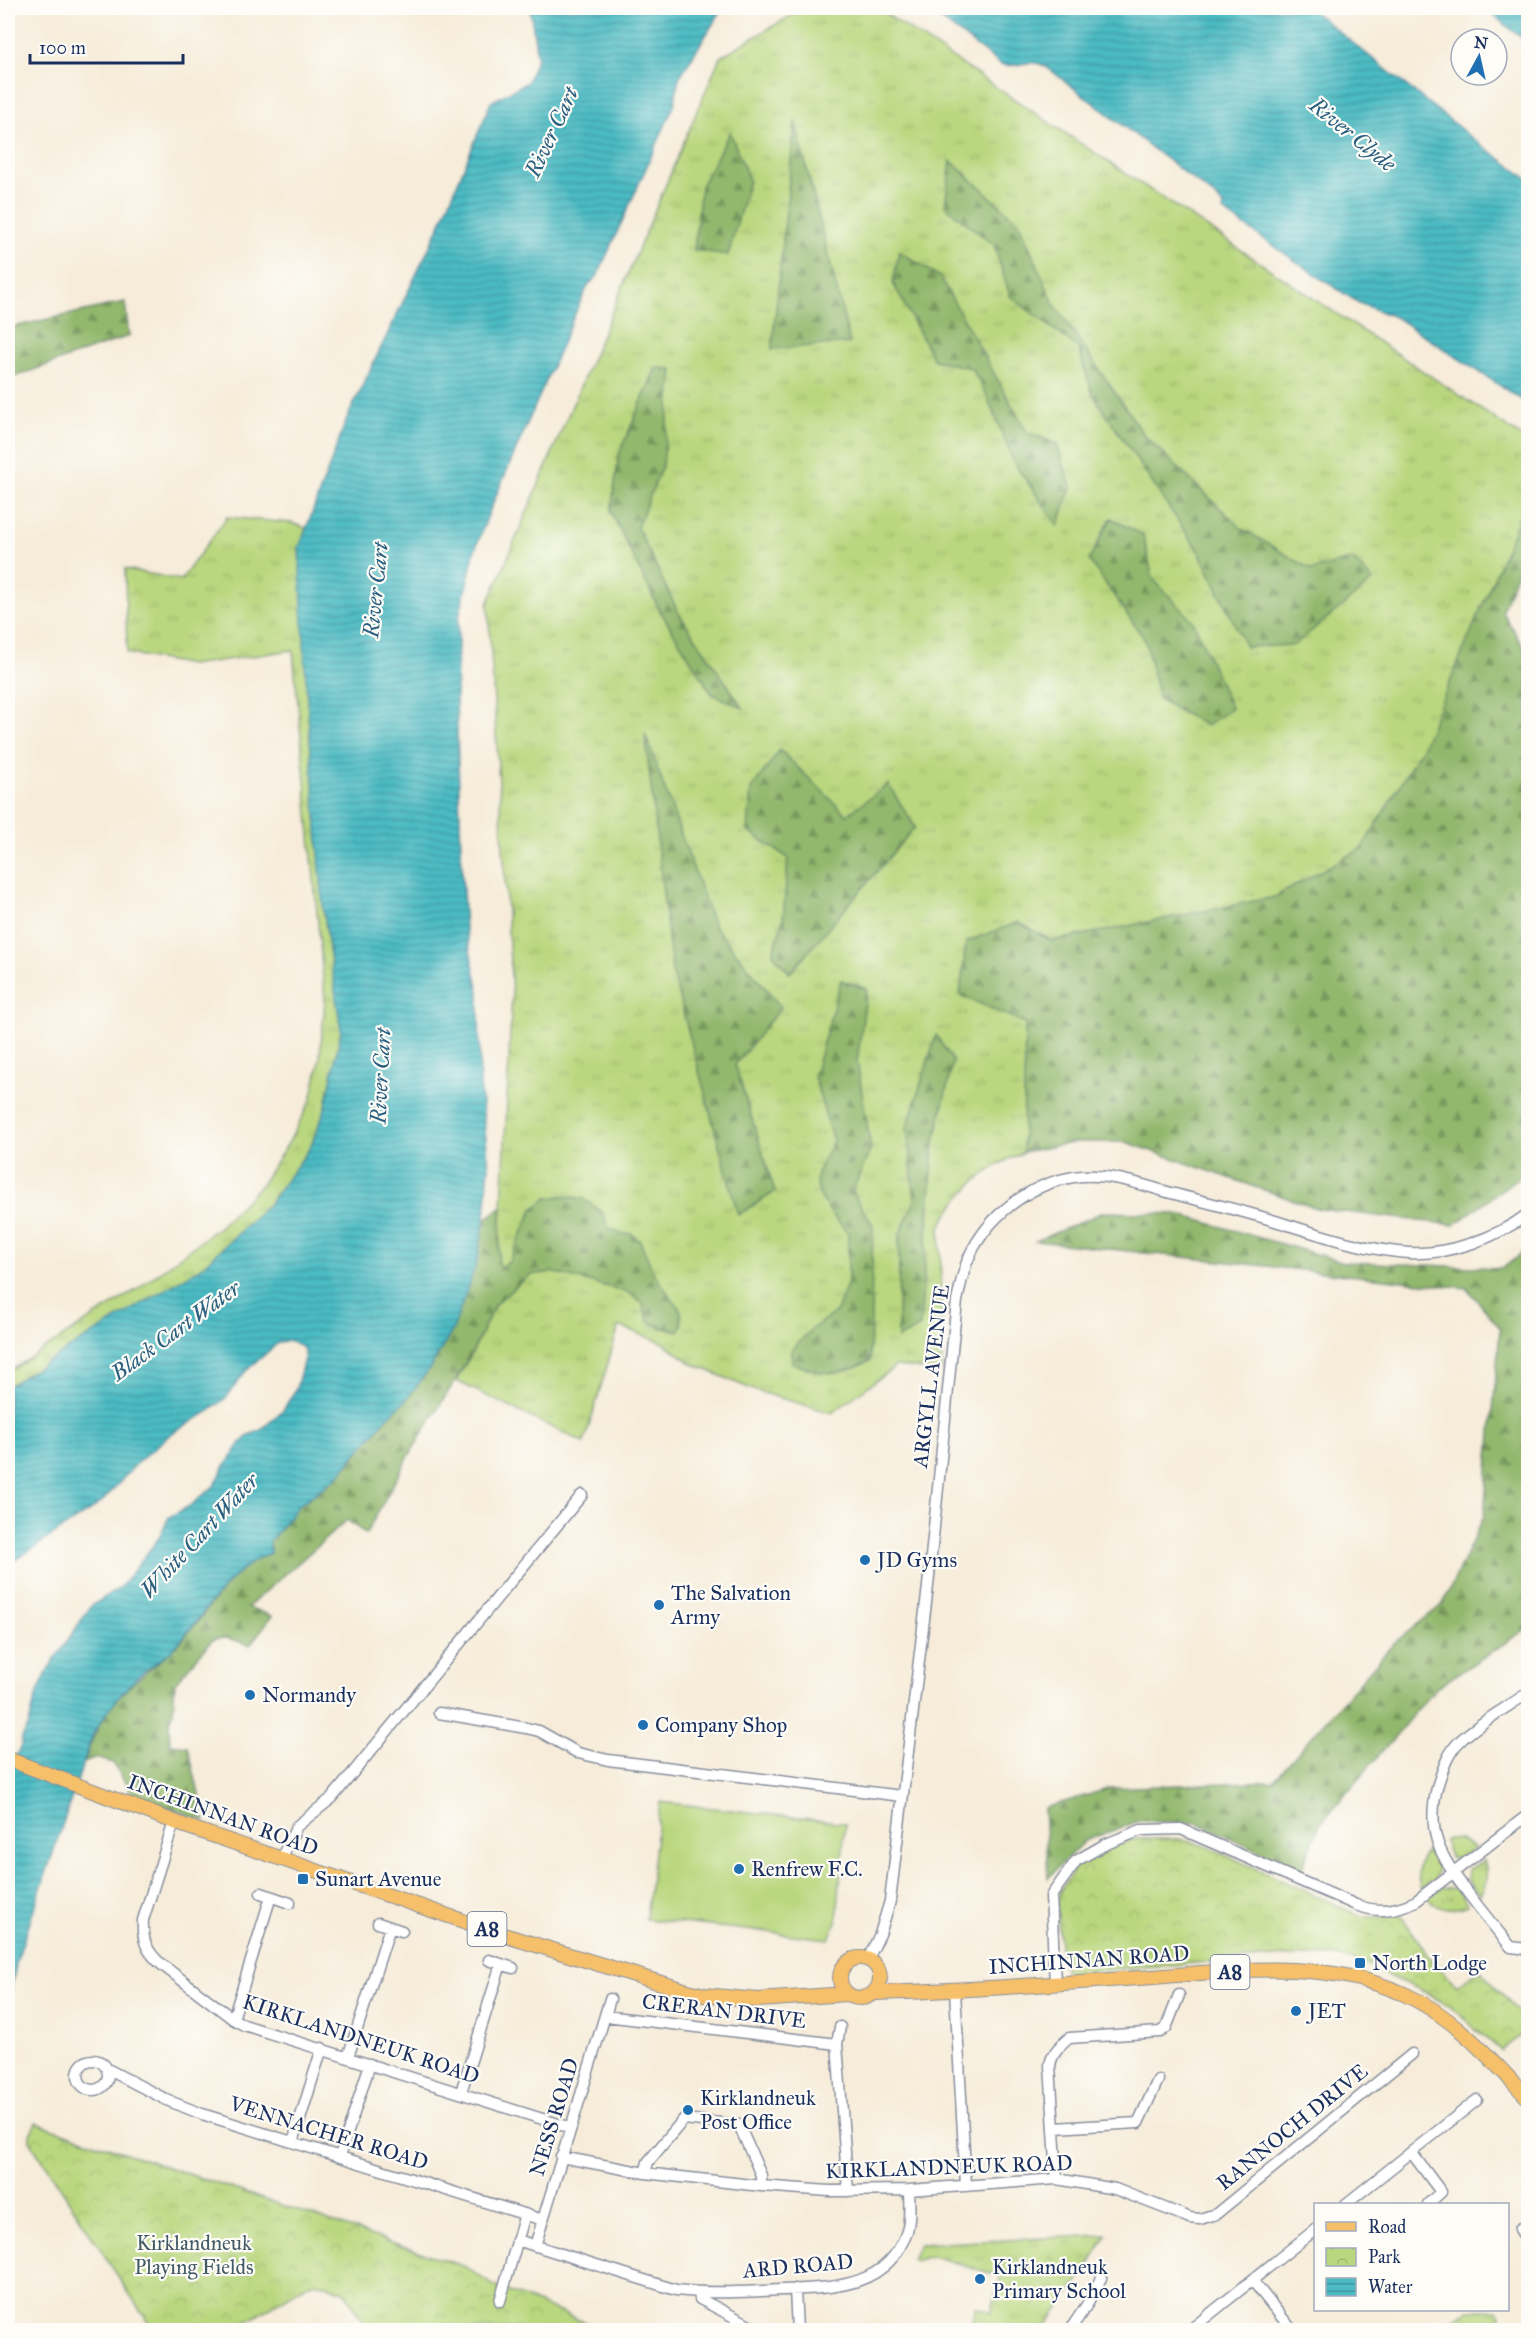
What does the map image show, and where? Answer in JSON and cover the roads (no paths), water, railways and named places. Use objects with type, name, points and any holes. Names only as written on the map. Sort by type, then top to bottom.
[{"type":"main road","name":"INCHINNAN ROAD","points":[[8,1759],[174,1822],[510,1937],[684,1990],[742,2000],[776,2000],[847,1994]]},
{"type":"main road","points":[[855,1958],[868,1959],[879,1969],[881,1979],[875,1993],[858,1999],[847,1994],[840,1983],[840,1977],[841,1971],[849,1961],[855,1958]]},
{"type":"main road","name":"INCHINNAN ROAD","points":[[875,1993],[955,1991],[1278,1969],[1333,1972],[1373,1982],[1406,1994],[1447,2020],[1483,2052],[1525,2095]]},
{"type":"main road","name":"INCHINNAN ROAD","points":[[808,1996],[840,1977]]},
{"type":"main road","points":[[881,1979],[898,1991]]},
{"type":"street","name":"ARGYLL AVENUE","points":[[868,1959],[880,1935],[890,1900],[928,1586],[957,1301],[972,1250],[985,1230],[1018,1198],[1049,1184],[1083,1176],[1114,1178],[1269,1219],[1343,1242],[1374,1249],[1412,1253],[1445,1250],[1485,1239],[1517,1223],[1528,1214]]},
{"type":"street","points":[[281,1858],[297,1826],[338,1791],[582,1495]]},
{"type":"street","points":[[1528,1693],[1461,1740],[1451,1752],[1443,1768],[1434,1798],[1433,1824],[1439,1850],[1452,1872],[1511,1947],[1528,1949]]},
{"type":"street","points":[[439,1713],[539,1731],[578,1753],[608,1760],[902,1796]]},
{"type":"street","points":[[1054,1984],[1051,1896],[1076,1861],[1104,1845],[1142,1830],[1181,1829],[1370,1910],[1403,1907],[1416,1901],[1528,1815]]},
{"type":"street","name":"KIRKLANDNEUK ROAD","points":[[174,1822],[143,1920],[144,1944],[161,1964],[232,2019],[571,2128]]},
{"type":"street","points":[[232,2019],[266,1894],[290,1903]]},
{"type":"street","points":[[378,1923],[402,1931]]},
{"type":"street","points":[[348,2057],[390,1927]]},
{"type":"street","points":[[489,1960],[513,1968]]},
{"type":"street","points":[[461,2092],[501,1964]]},
{"type":"street","points":[[955,1991],[966,2186]]},
{"type":"street","points":[[1057,2179],[1050,2065],[1051,2058],[1058,2047],[1069,2038],[1160,2032],[1166,2028],[1179,1995]]},
{"type":"street","name":"NESS ROAD","points":[[535,2246],[610,2000]]},
{"type":"street","name":"CRERAN DRIVE","points":[[606,2016],[837,2044]]},
{"type":"street","points":[[840,2027],[837,2044],[848,2192]]},
{"type":"street","points":[[293,2142],[322,2048]]},
{"type":"street","name":"RANNOCH DRIVE","points":[[1190,2218],[1216,2214],[1412,2054]]},
{"type":"street","points":[[340,2156],[370,2064]]},
{"type":"street","name":"VENNACHER ROAD","points":[[109,2070],[169,2102],[543,2220]]},
{"type":"street","points":[[1054,2128],[1138,2123],[1158,2080]]},
{"type":"street","points":[[1348,2203],[1477,2100]]},
{"type":"street","points":[[645,2173],[648,2162],[684,2119],[739,2125],[761,2175],[761,2186]]},
{"type":"street","points":[[1411,2152],[1441,2192],[1430,2203]]},
{"type":"street","name":"KIRKLANDNEUK ROAD","points":[[561,2157],[645,2173],[761,2186],[848,2192],[1057,2179],[1116,2189],[1190,2218]]},
{"type":"street","name":"ARD ROAD","points":[[517,2240],[663,2287],[699,2292],[795,2289],[855,2283],[864,2280],[883,2267],[892,2257],[906,2232],[909,2190]]},
{"type":"street","points":[[500,2301],[525,2214]]},
{"type":"street","points":[[1528,2223],[1520,2229],[1528,2242]]},
{"type":"street","points":[[1190,2331],[1314,2231]]},
{"type":"street","points":[[1074,2329],[1101,2278]]},
{"type":"street","points":[[1252,2280],[1292,2331]]},
{"type":"street","points":[[795,2289],[797,2331]]},
{"type":"street","points":[[699,2292],[700,2299],[759,2331]]},
{"type":"water","points":[[530,8],[723,8],[679,78],[674,106],[597,277],[589,284],[578,307],[490,510],[475,550],[459,617],[456,695],[465,928],[479,991],[480,1085],[489,1166],[485,1219],[477,1261],[453,1330],[430,1368],[407,1399],[387,1418],[337,1477],[298,1506],[270,1541],[270,1553],[242,1569],[218,1594],[175,1647],[128,1687],[93,1734],[17,1960],[8,2005],[8,1770],[21,1746],[35,1699],[48,1669],[91,1606],[121,1587],[158,1539],[169,1517],[191,1505],[215,1485],[241,1443],[249,1435],[261,1430],[283,1410],[296,1389],[305,1355],[303,1348],[298,1344],[279,1342],[245,1372],[227,1397],[207,1413],[172,1433],[138,1462],[101,1503],[8,1565],[8,1386],[202,1267],[269,1204],[310,1148],[326,1106],[341,1031],[323,907],[307,702],[299,548],[347,418],[440,225],[491,102],[527,82],[537,57]]},
{"type":"water","name":"River Clyde","points":[[926,8],[1309,8],[1471,137],[1528,179],[1528,404],[1397,318],[1359,303],[1223,211],[1224,207],[1217,198],[1045,66],[1034,63],[1001,65]]},
{"type":"water","points":[[1484,8],[1528,8],[1528,43]]},
{"type":"place","name":"JD Gyms","points":[[865,1560]]},
{"type":"place","name":"The Salvation Army","points":[[659,1605]]},
{"type":"place","name":"Normandy","points":[[250,1695]]},
{"type":"place","name":"Company Shop","points":[[643,1725]]},
{"type":"place","name":"Renfrew F.C.","points":[[739,1869]]},
{"type":"place","name":"Sunart Avenue","points":[[303,1879]]},
{"type":"place","name":"North Lodge","points":[[1360,1963]]},
{"type":"place","name":"JET","points":[[1296,2011]]},
{"type":"place","name":"Kirklandneuk Post Office","points":[[688,2110]]},
{"type":"place","name":"Kirklandneuk Primary School","points":[[980,2279]]},
{"type":"water label","name":"River Cart","points":[[551,132]]},
{"type":"water label","name":"River Cart","points":[[375,590]]},
{"type":"water label","name":"River Cart","points":[[380,1076]]},
{"type":"water label","name":"Black Cart Water","points":[[175,1330]]},
{"type":"water label","name":"White Cart Water","points":[[199,1535]]},
{"type":"park label","name":"Kirklandneuk Playing Fields","points":[[194,2255]]}]
